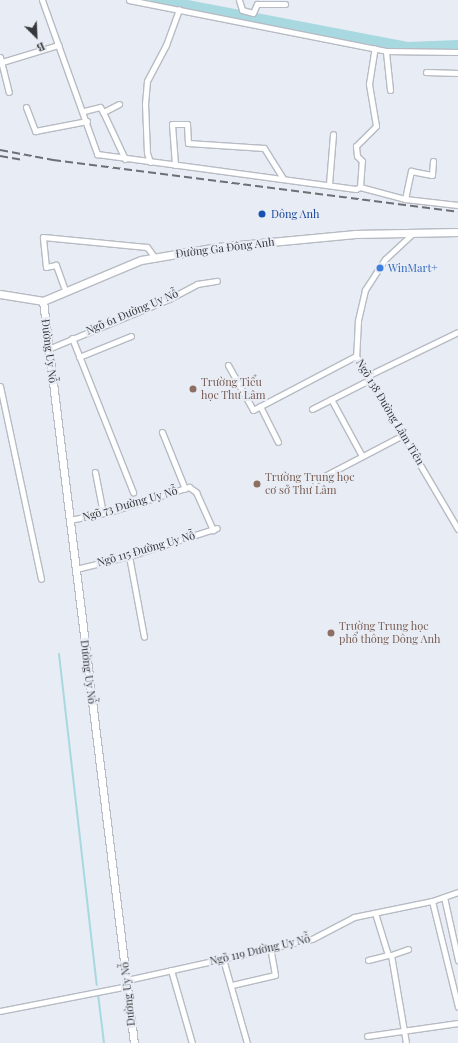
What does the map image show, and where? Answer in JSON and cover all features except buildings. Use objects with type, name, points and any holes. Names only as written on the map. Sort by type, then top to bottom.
[{"type":"street","points":[[42,0],[84,111],[97,154],[125,159],[329,184],[356,189],[360,187],[405,199],[458,206]]},
{"type":"street","points":[[129,0],[386,51],[458,52]]},
{"type":"street","points":[[239,0],[242,10],[254,13],[257,4],[285,4]]},
{"type":"street","points":[[150,162],[147,153],[145,104],[147,81],[166,45],[179,9]]},
{"type":"street","points":[[9,92],[1,60],[58,45]]},
{"type":"street","points":[[360,187],[362,159],[357,156],[356,146],[376,126],[369,84],[375,48]]},
{"type":"street","points":[[386,51],[390,90]]},
{"type":"street","points":[[426,72],[458,73]]},
{"type":"street","points":[[103,112],[119,104]]},
{"type":"street","points":[[26,107],[35,131],[87,121]]},
{"type":"street","points":[[84,111],[100,107],[125,159]]},
{"type":"street","points":[[175,165],[172,124],[187,124],[188,143],[264,148],[283,178]]},
{"type":"street","points":[[329,184],[333,134]]},
{"type":"street","points":[[405,199],[412,171],[432,175],[433,161]]},
{"type":"street","name":"Đường Ga Đông Anh","points":[[43,301],[65,290],[141,260],[218,247],[322,238],[458,232]]},
{"type":"street","name":"Ngõ 138 Đường Lâm Tiên","points":[[412,234],[385,260],[365,290],[358,321],[356,356],[458,529]]},
{"type":"street","points":[[65,290],[56,265],[46,267],[43,237],[147,247],[155,258]]},
{"type":"street","name":"Ngõ 61 Đường Uy Nỗ","points":[[48,348],[169,299],[197,284],[217,281]]},
{"type":"street","points":[[0,294],[43,301]]},
{"type":"street","name":"Đường Uy Nỗ","points":[[43,301],[134,1043]]},
{"type":"street","points":[[312,409],[368,378],[458,332]]},
{"type":"street","points":[[80,357],[131,336]]},
{"type":"street","points":[[72,338],[134,492]]},
{"type":"street","points":[[228,365],[254,410],[356,356]]},
{"type":"street","points":[[0,386],[41,579]]},
{"type":"street","points":[[331,399],[362,456]]},
{"type":"street","points":[[260,406],[278,442]]},
{"type":"street","points":[[162,432],[185,489]]},
{"type":"street","points":[[315,481],[403,435]]},
{"type":"street","points":[[95,472],[102,513]]},
{"type":"street","name":"Ngõ 73 Đường Uy Nỗ","points":[[70,520],[102,513],[189,488],[196,492],[215,529]]},
{"type":"street","name":"Ngõ 115 Đường Uy Nỗ","points":[[76,569],[129,556],[215,529]]},
{"type":"street","points":[[129,556],[144,637]]},
{"type":"street","name":"Ngõ 119 Đường Uy Nỗ","points":[[0,1011],[127,983],[171,970],[312,939],[354,916],[432,901],[458,892]]},
{"type":"street","points":[[444,897],[458,960]]},
{"type":"street","points":[[432,901],[458,1007]]},
{"type":"street","points":[[375,913],[390,955],[406,1043]]},
{"type":"street","points":[[232,985],[275,975],[270,948]]},
{"type":"street","points":[[368,960],[408,949]]},
{"type":"street","points":[[223,959],[232,985],[247,1043]]},
{"type":"street","points":[[171,970],[192,1043]]},
{"type":"street","points":[[367,1036],[458,1023]]},
{"type":"waterway","points":[[156,0],[408,48],[458,46]]},
{"type":"waterway","points":[[59,654],[97,985]]},
{"type":"waterway","points":[[98,994],[104,1043]]},
{"type":"railway","points":[[0,150],[53,160],[458,212]]},
{"type":"railway","points":[[0,156],[22,160]]},
{"type":"place","name":"Đông Anh","points":[[262,214]]},
{"type":"place","name":"WinMart+","points":[[380,268]]},
{"type":"place","name":"Trường Tiểu học Thư Lâm","points":[[193,389]]},
{"type":"place","name":"Trường Trung học cơ sở Thư Lâm","points":[[257,484]]},
{"type":"place","name":"Trường Trung học phổ thông Đông Anh","points":[[331,633]]}]
